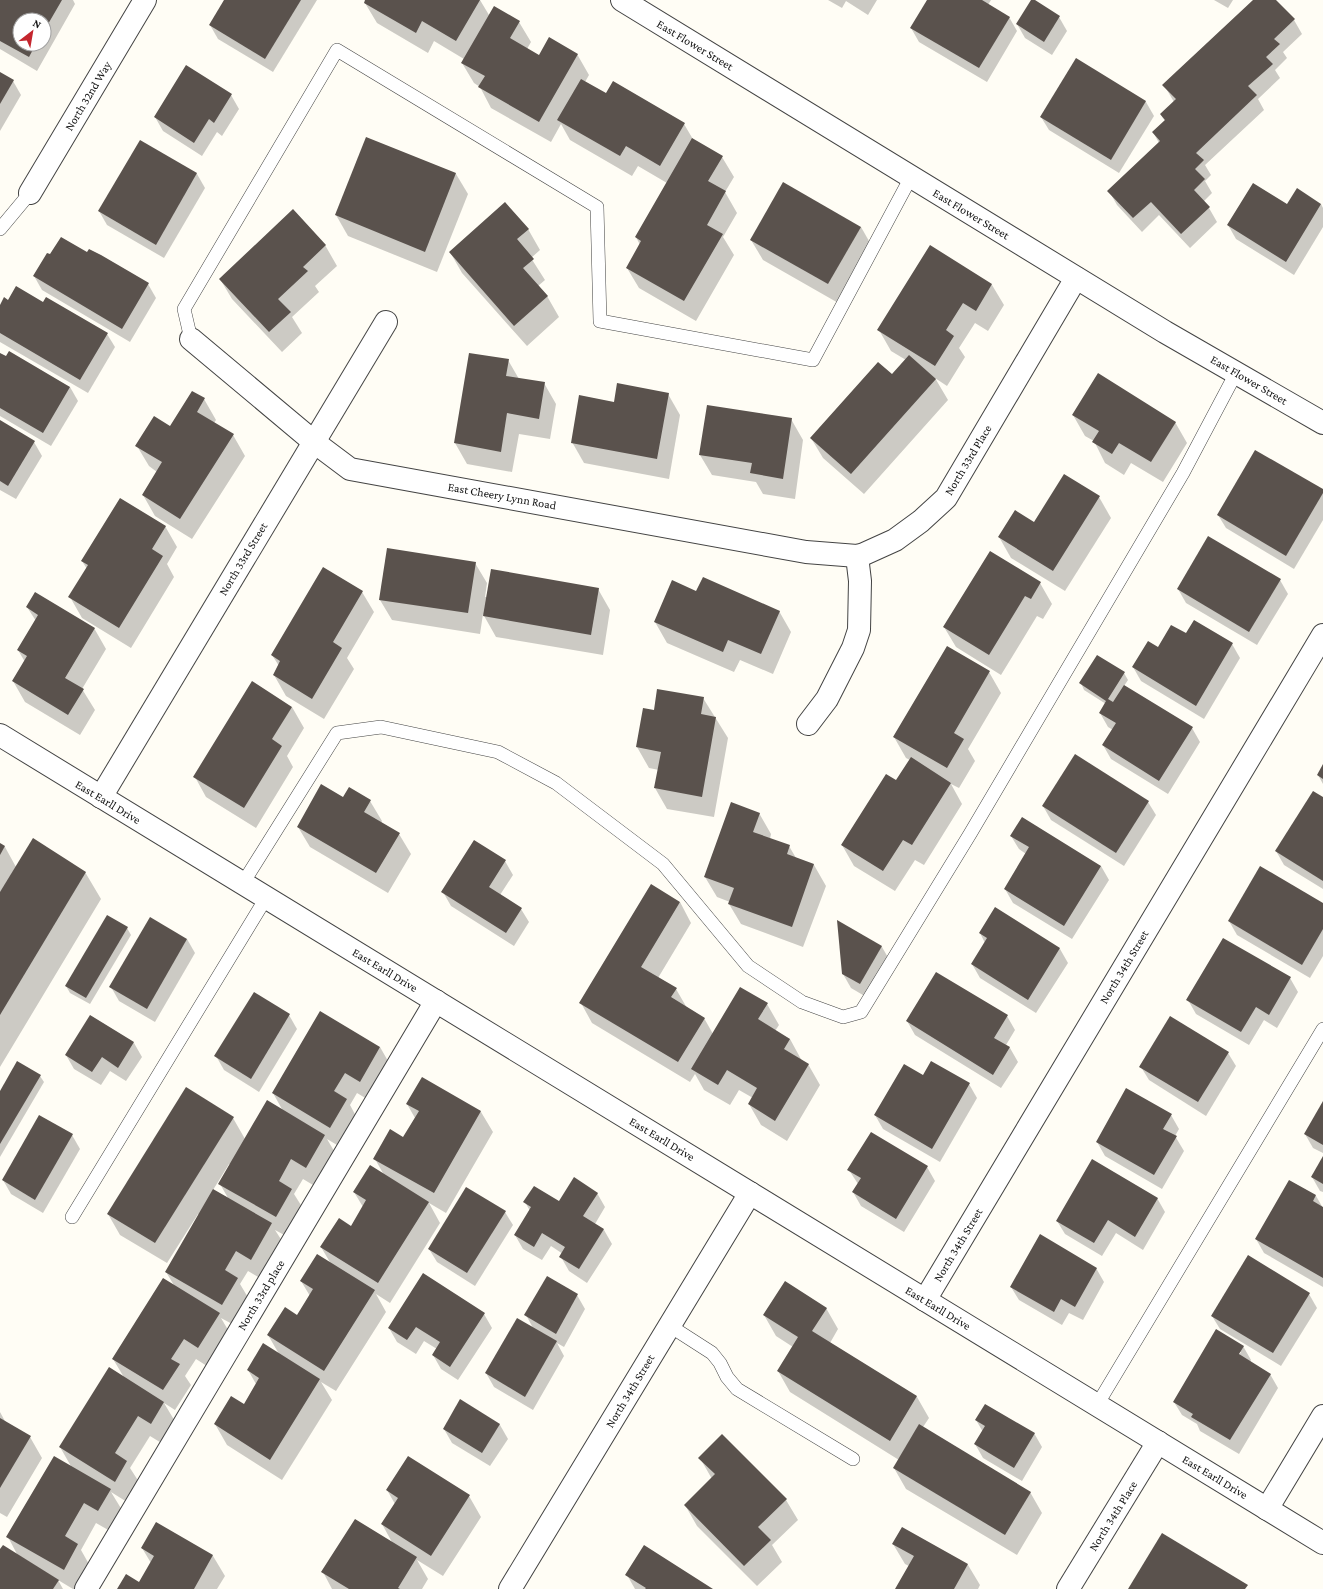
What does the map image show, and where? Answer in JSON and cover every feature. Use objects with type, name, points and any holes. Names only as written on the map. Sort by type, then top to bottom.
[{"type":"street","name":"North 32nd Way","points":[[30,193],[145,0]]},
{"type":"street","name":"East Flower Street","points":[[622,0],[1165,332],[1323,423]]},
{"type":"street","name":"North 33rd Place","points":[[857,556],[895,540],[921,521],[946,498],[1076,278]]},
{"type":"street","name":"North 33rd Street","points":[[101,797],[386,322]]},
{"type":"street","name":"East Cheery Lynn Road","points":[[191,339],[314,442],[350,469],[806,552],[857,556]]},
{"type":"street","points":[[808,724],[830,693],[853,648],[859,630],[860,581],[857,556]]},
{"type":"street","name":"North 34th Street","points":[[925,1300],[1321,641]]},
{"type":"street","name":"East Earll Drive","points":[[0,735],[1323,1543]]},
{"type":"street","name":"North 33rd place","points":[[86,1589],[436,1001]]},
{"type":"street","name":"North 34th Street","points":[[510,1589],[750,1193]]},
{"type":"street","points":[[1267,1509],[1323,1416]]},
{"type":"street","name":"North 34th Place","points":[[1068,1589],[1158,1442]]},
{"type":"lane","points":[[191,339],[184,309],[337,50],[598,207],[600,321],[813,360],[911,177]]},
{"type":"lane","points":[[0,229],[30,193]]},
{"type":"lane","points":[[243,883],[337,733],[381,727],[498,752],[556,783],[663,864],[748,966],[802,1002],[843,1017],[861,1012],[970,834],[1167,501],[1236,373]]},
{"type":"lane","points":[[72,1217],[266,898]]},
{"type":"lane","points":[[1097,1405],[1323,1029]]},
{"type":"lane","points":[[670,1326],[712,1353],[720,1363],[726,1377],[737,1389],[852,1459]]},
{"type":"building","points":[[0,0],[62,0],[52,17],[52,12],[12,12],[12,48],[0,41]]},
{"type":"building","points":[[224,0],[301,0],[265,59],[209,25]]},
{"type":"building","points":[[365,0],[480,0],[456,41],[422,21],[416,33],[364,3]]},
{"type":"building","points":[[927,0],[982,0],[1010,17],[979,68],[910,28]]},
{"type":"building","points":[[1031,0],[1035,0],[1060,16],[1044,42],[1016,24]]},
{"type":"building","points":[[1253,0],[1276,0],[1295,19],[1274,39],[1280,44],[1266,57],[1273,64],[1248,86],[1257,95],[1196,153],[1204,160],[1195,169],[1205,179],[1194,190],[1210,207],[1181,234],[1151,202],[1133,218],[1107,191],[1160,141],[1152,132],[1165,120],[1160,114],[1176,99],[1162,85]]},
{"type":"building","points":[[494,6],[520,21],[510,38],[539,55],[549,37],[578,54],[539,122],[478,87],[485,76],[461,63]]},
{"type":"building","points":[[20,52],[32,52],[29,57]]},
{"type":"building","points":[[1076,58],[1146,101],[1111,160],[1040,117]]},
{"type":"building","points":[[186,65],[232,94],[214,123],[209,119],[194,143],[154,117]]},
{"type":"building","points":[[0,72],[14,80],[0,104]]},
{"type":"building","points":[[581,79],[606,93],[613,81],[685,123],[660,166],[626,146],[620,156],[557,120]]},
{"type":"building","points":[[366,137],[456,173],[425,252],[335,215]]},
{"type":"building","points":[[692,138],[723,156],[708,181],[726,191],[707,225],[723,234],[684,301],[626,268],[641,241],[635,237]]},
{"type":"building","points":[[140,140],[197,173],[156,245],[98,211]]},
{"type":"building","points":[[783,182],[861,227],[828,284],[750,240]]},
{"type":"building","points":[[1253,183],[1287,204],[1297,188],[1321,204],[1286,262],[1227,225]]},
{"type":"building","points":[[505,202],[529,229],[517,239],[534,259],[523,268],[548,296],[514,326],[449,252]]},
{"type":"building","points":[[293,209],[326,245],[303,267],[308,271],[278,299],[291,312],[269,332],[219,279]]},
{"type":"building","points":[[61,237],[87,252],[89,249],[101,255],[149,283],[122,329],[33,276],[47,253],[50,254]]},
{"type":"building","points":[[930,245],[992,284],[976,311],[963,303],[946,330],[954,336],[935,366],[877,330]]},
{"type":"building","points":[[16,286],[43,302],[46,297],[108,333],[80,380],[0,333],[0,305],[4,297],[8,300]]},
{"type":"building","points":[[9,351],[70,387],[43,433],[0,408],[0,353],[6,356]]},
{"type":"building","points":[[469,353],[509,359],[506,376],[545,382],[539,419],[507,413],[501,452],[454,443]]},
{"type":"building","points":[[909,355],[936,379],[851,474],[810,438],[878,362],[892,374]]},
{"type":"building","points":[[1098,373],[1176,422],[1151,462],[1119,443],[1112,454],[1092,442],[1099,431],[1072,415]]},
{"type":"building","points":[[617,383],[669,393],[657,459],[571,443],[579,395],[614,402]]},
{"type":"building","points":[[192,391],[205,398],[197,412],[234,434],[180,519],[142,495],[162,462],[135,446],[154,416],[170,426]]},
{"type":"building","points":[[707,405],[792,418],[783,479],[750,473],[752,463],[699,455]]},
{"type":"building","points":[[0,420],[35,441],[8,486],[0,481]]},
{"type":"building","points":[[1255,450],[1323,489],[1323,493],[1286,556],[1217,515]]},
{"type":"building","points":[[1064,474],[1100,496],[1053,571],[998,537],[1015,510],[1034,522]]},
{"type":"building","points":[[120,498],[166,526],[152,549],[163,556],[119,628],[68,597],[88,565],[81,561]]},
{"type":"building","points":[[1208,536],[1281,579],[1249,632],[1177,589]]},
{"type":"building","points":[[387,548],[476,562],[468,613],[379,600]]},
{"type":"building","points":[[990,551],[1041,582],[1031,599],[1025,596],[989,655],[943,627]]},
{"type":"building","points":[[323,567],[363,591],[333,642],[342,648],[312,699],[273,675],[280,661],[271,655]]},
{"type":"building","points":[[491,569],[599,588],[591,635],[483,616]]},
{"type":"building","points":[[703,577],[780,611],[761,654],[728,640],[723,652],[654,622],[672,580],[696,591]]},
{"type":"building","points":[[35,592],[95,628],[65,678],[84,689],[68,715],[12,681],[27,656],[17,650],[38,615],[26,607]]},
{"type":"building","points":[[1194,620],[1233,643],[1196,706],[1132,667],[1148,641],[1158,647],[1171,625],[1186,633]]},
{"type":"building","points":[[947,646],[990,671],[954,733],[964,739],[947,768],[893,737]]},
{"type":"building","points":[[1097,655],[1125,672],[1108,699],[1113,702],[1124,685],[1193,727],[1159,781],[1102,745],[1116,723],[1099,713],[1106,701],[1079,683]]},
{"type":"building","points":[[252,681],[292,707],[272,739],[282,746],[244,808],[193,777]]},
{"type":"building","points":[[657,689],[704,697],[701,714],[716,717],[702,797],[654,788],[661,752],[636,747],[643,708],[654,710]]},
{"type":"building","points":[[1075,754],[1149,801],[1116,853],[1042,806]]},
{"type":"building","points":[[911,757],[951,783],[912,845],[903,840],[883,871],[841,845],[886,774],[896,780]]},
{"type":"building","points":[[1323,764],[1323,779],[1317,775]]},
{"type":"building","points":[[321,784],[343,797],[349,787],[371,800],[364,812],[400,833],[376,873],[297,827]]},
{"type":"building","points":[[1313,791],[1323,797],[1323,881],[1275,851]]},
{"type":"building","points":[[731,802],[760,813],[753,832],[790,845],[787,854],[814,864],[792,927],[728,904],[734,888],[704,877]]},
{"type":"building","points":[[1022,817],[1101,866],[1064,926],[1004,889],[1029,847],[1010,836]]},
{"type":"building","points":[[33,838],[86,872],[0,1015],[0,892]]},
{"type":"building","points":[[474,840],[506,860],[489,887],[522,908],[506,933],[441,892]]},
{"type":"building","points":[[0,843],[5,846],[0,855]]},
{"type":"building","points":[[1260,866],[1323,903],[1323,929],[1302,965],[1228,921]]},
{"type":"building","points":[[651,884],[680,902],[641,967],[677,988],[671,997],[705,1018],[678,1062],[579,1003]]},
{"type":"building","points":[[995,907],[1060,948],[1028,1000],[971,964],[987,938],[979,933]]},
{"type":"building","points":[[107,915],[128,927],[86,998],[65,986]]},
{"type":"building","points":[[150,917],[187,939],[147,1009],[109,987]]},
{"type":"building","points":[[837,920],[882,946],[860,984],[842,974]]},
{"type":"building","points":[[1223,938],[1291,977],[1269,1015],[1256,1007],[1241,1032],[1186,1000]]},
{"type":"building","points":[[936,972],[1008,1015],[994,1038],[1010,1047],[993,1075],[906,1021]]},
{"type":"building","points":[[740,987],[768,1003],[758,1019],[790,1039],[784,1049],[809,1064],[775,1121],[748,1104],[757,1088],[727,1070],[718,1085],[691,1069]]},
{"type":"building","points":[[254,992],[290,1014],[251,1079],[214,1056]]},
{"type":"building","points":[[320,1011],[380,1047],[360,1082],[345,1073],[334,1091],[347,1099],[330,1128],[272,1093]]},
{"type":"building","points":[[90,1015],[134,1042],[118,1068],[102,1057],[92,1072],[65,1055]]},
{"type":"building","points":[[1170,1016],[1229,1052],[1198,1102],[1139,1067]]},
{"type":"building","points":[[17,1061],[41,1075],[0,1144],[0,1091]]},
{"type":"building","points":[[931,1061],[970,1083],[932,1149],[874,1115],[904,1064],[923,1075]]},
{"type":"building","points":[[422,1077],[481,1111],[434,1193],[373,1159],[390,1129],[403,1137],[419,1111],[406,1104]]},
{"type":"building","points":[[186,1087],[234,1117],[155,1243],[107,1214]]},
{"type":"building","points":[[1126,1088],[1172,1114],[1163,1129],[1177,1136],[1154,1175],[1096,1142]]},
{"type":"building","points":[[267,1100],[325,1135],[306,1168],[291,1159],[279,1181],[292,1189],[276,1217],[218,1184]]},
{"type":"building","points":[[1323,1101],[1323,1145],[1304,1134]]},
{"type":"building","points":[[39,1115],[73,1134],[35,1200],[2,1180]]},
{"type":"building","points":[[871,1132],[928,1166],[896,1219],[852,1192],[861,1178],[847,1170]]},
{"type":"building","points":[[1323,1156],[1323,1184],[1311,1177]]},
{"type":"building","points":[[1092,1159],[1158,1198],[1135,1237],[1108,1220],[1094,1243],[1056,1221]]},
{"type":"building","points":[[370,1165],[429,1202],[378,1283],[320,1247],[339,1218],[351,1226],[366,1200],[353,1192]]},
{"type":"building","points":[[574,1177],[598,1193],[583,1216],[604,1229],[579,1269],[559,1257],[565,1247],[542,1233],[534,1247],[514,1235],[531,1207],[523,1202],[534,1186],[559,1201]]},
{"type":"building","points":[[1289,1180],[1316,1195],[1313,1201],[1323,1207],[1323,1278],[1255,1239]]},
{"type":"building","points":[[466,1187],[506,1211],[467,1273],[428,1249]]},
{"type":"building","points":[[213,1189],[272,1223],[251,1260],[236,1251],[225,1270],[238,1278],[222,1305],[165,1272]]},
{"type":"building","points":[[1040,1234],[1097,1268],[1075,1307],[1061,1299],[1054,1312],[1010,1287]]},
{"type":"building","points":[[317,1254],[375,1290],[324,1371],[267,1335],[285,1307],[297,1315],[313,1289],[300,1281]]},
{"type":"building","points":[[1248,1255],[1310,1293],[1273,1353],[1211,1316]]},
{"type":"building","points":[[423,1273],[485,1313],[450,1367],[432,1355],[440,1342],[416,1327],[407,1340],[388,1328]]},
{"type":"building","points":[[547,1276],[578,1294],[556,1334],[524,1315]]},
{"type":"building","points":[[163,1278],[220,1313],[198,1348],[184,1339],[171,1359],[180,1364],[163,1390],[112,1359]]},
{"type":"building","points":[[785,1281],[827,1308],[812,1331],[917,1396],[890,1441],[777,1371],[798,1337],[763,1315]]},
{"type":"building","points":[[517,1318],[557,1341],[525,1397],[485,1373]]},
{"type":"building","points":[[1216,1329],[1244,1346],[1239,1354],[1271,1374],[1230,1440],[1191,1417],[1193,1414],[1173,1402]]},
{"type":"building","points":[[263,1343],[320,1379],[270,1460],[214,1424],[231,1396],[244,1404],[259,1378],[247,1370]]},
{"type":"building","points":[[109,1367],[164,1402],[151,1424],[138,1416],[115,1453],[127,1461],[115,1482],[59,1447]]},
{"type":"building","points":[[460,1399],[500,1424],[482,1453],[443,1429]]},
{"type":"building","points":[[985,1404],[1035,1433],[1014,1468],[974,1444],[985,1426],[975,1420]]},
{"type":"building","points":[[0,1418],[31,1436],[0,1488]]},
{"type":"building","points":[[919,1424],[1031,1492],[1005,1535],[893,1468]]},
{"type":"building","points":[[722,1434],[787,1499],[758,1527],[771,1540],[744,1566],[684,1505],[715,1474],[698,1458]]},
{"type":"building","points":[[54,1456],[111,1489],[98,1511],[84,1503],[65,1536],[78,1544],[64,1570],[6,1537]]},
{"type":"building","points":[[408,1456],[470,1495],[431,1556],[381,1524],[398,1498],[386,1490]]},
{"type":"building","points":[[355,1519],[417,1557],[398,1588],[400,1589],[349,1589],[321,1572]]},
{"type":"building","points":[[156,1522],[213,1555],[194,1589],[117,1589],[126,1574],[139,1582],[154,1556],[141,1548]]},
{"type":"building","points":[[902,1527],[968,1564],[954,1589],[895,1589],[914,1556],[892,1544]]},
{"type":"building","points":[[1162,1533],[1248,1585],[1245,1589],[1128,1589]]},
{"type":"building","points":[[3,1545],[59,1580],[53,1589],[0,1589],[0,1549]]},
{"type":"building","points":[[644,1545],[713,1589],[645,1589],[646,1588],[625,1575]]}]
